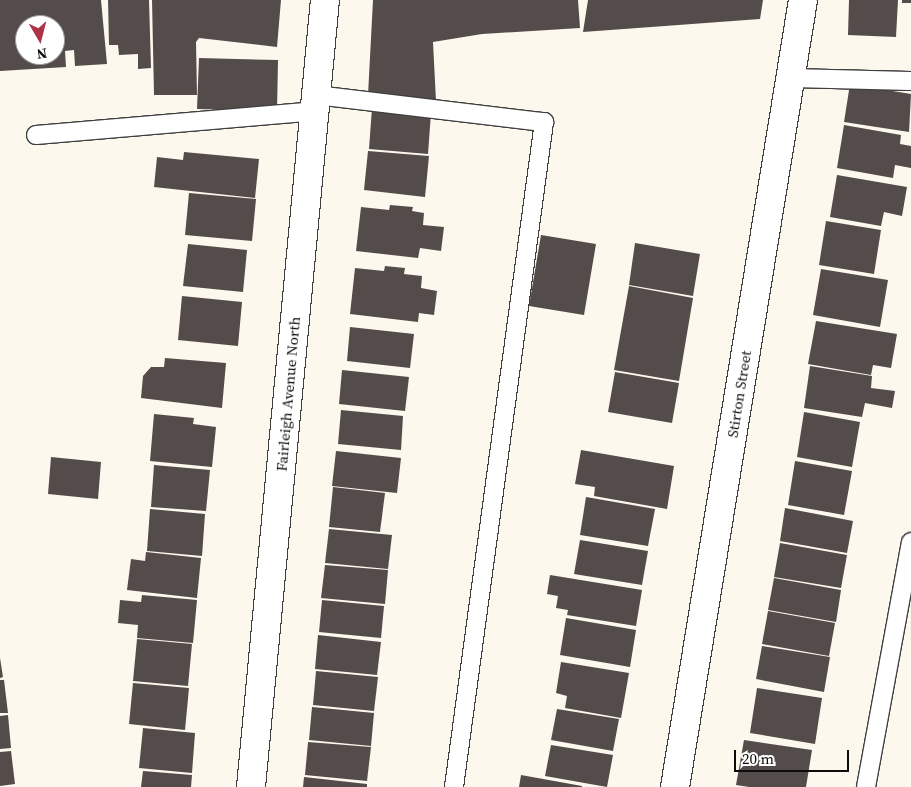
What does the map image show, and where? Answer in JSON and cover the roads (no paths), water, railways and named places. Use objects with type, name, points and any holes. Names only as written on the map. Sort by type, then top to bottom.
[{"type":"street","name":"Fairleigh Avenue North","points":[[251,787],[324,0]]},
{"type":"street","name":"Stirton Street","points":[[675,787],[803,0]]},
{"type":"lane","points":[[791,78],[911,81]]},
{"type":"lane","points":[[36,135],[315,103],[544,122],[454,787]]},
{"type":"lane","points":[[866,787],[911,542]]}]
